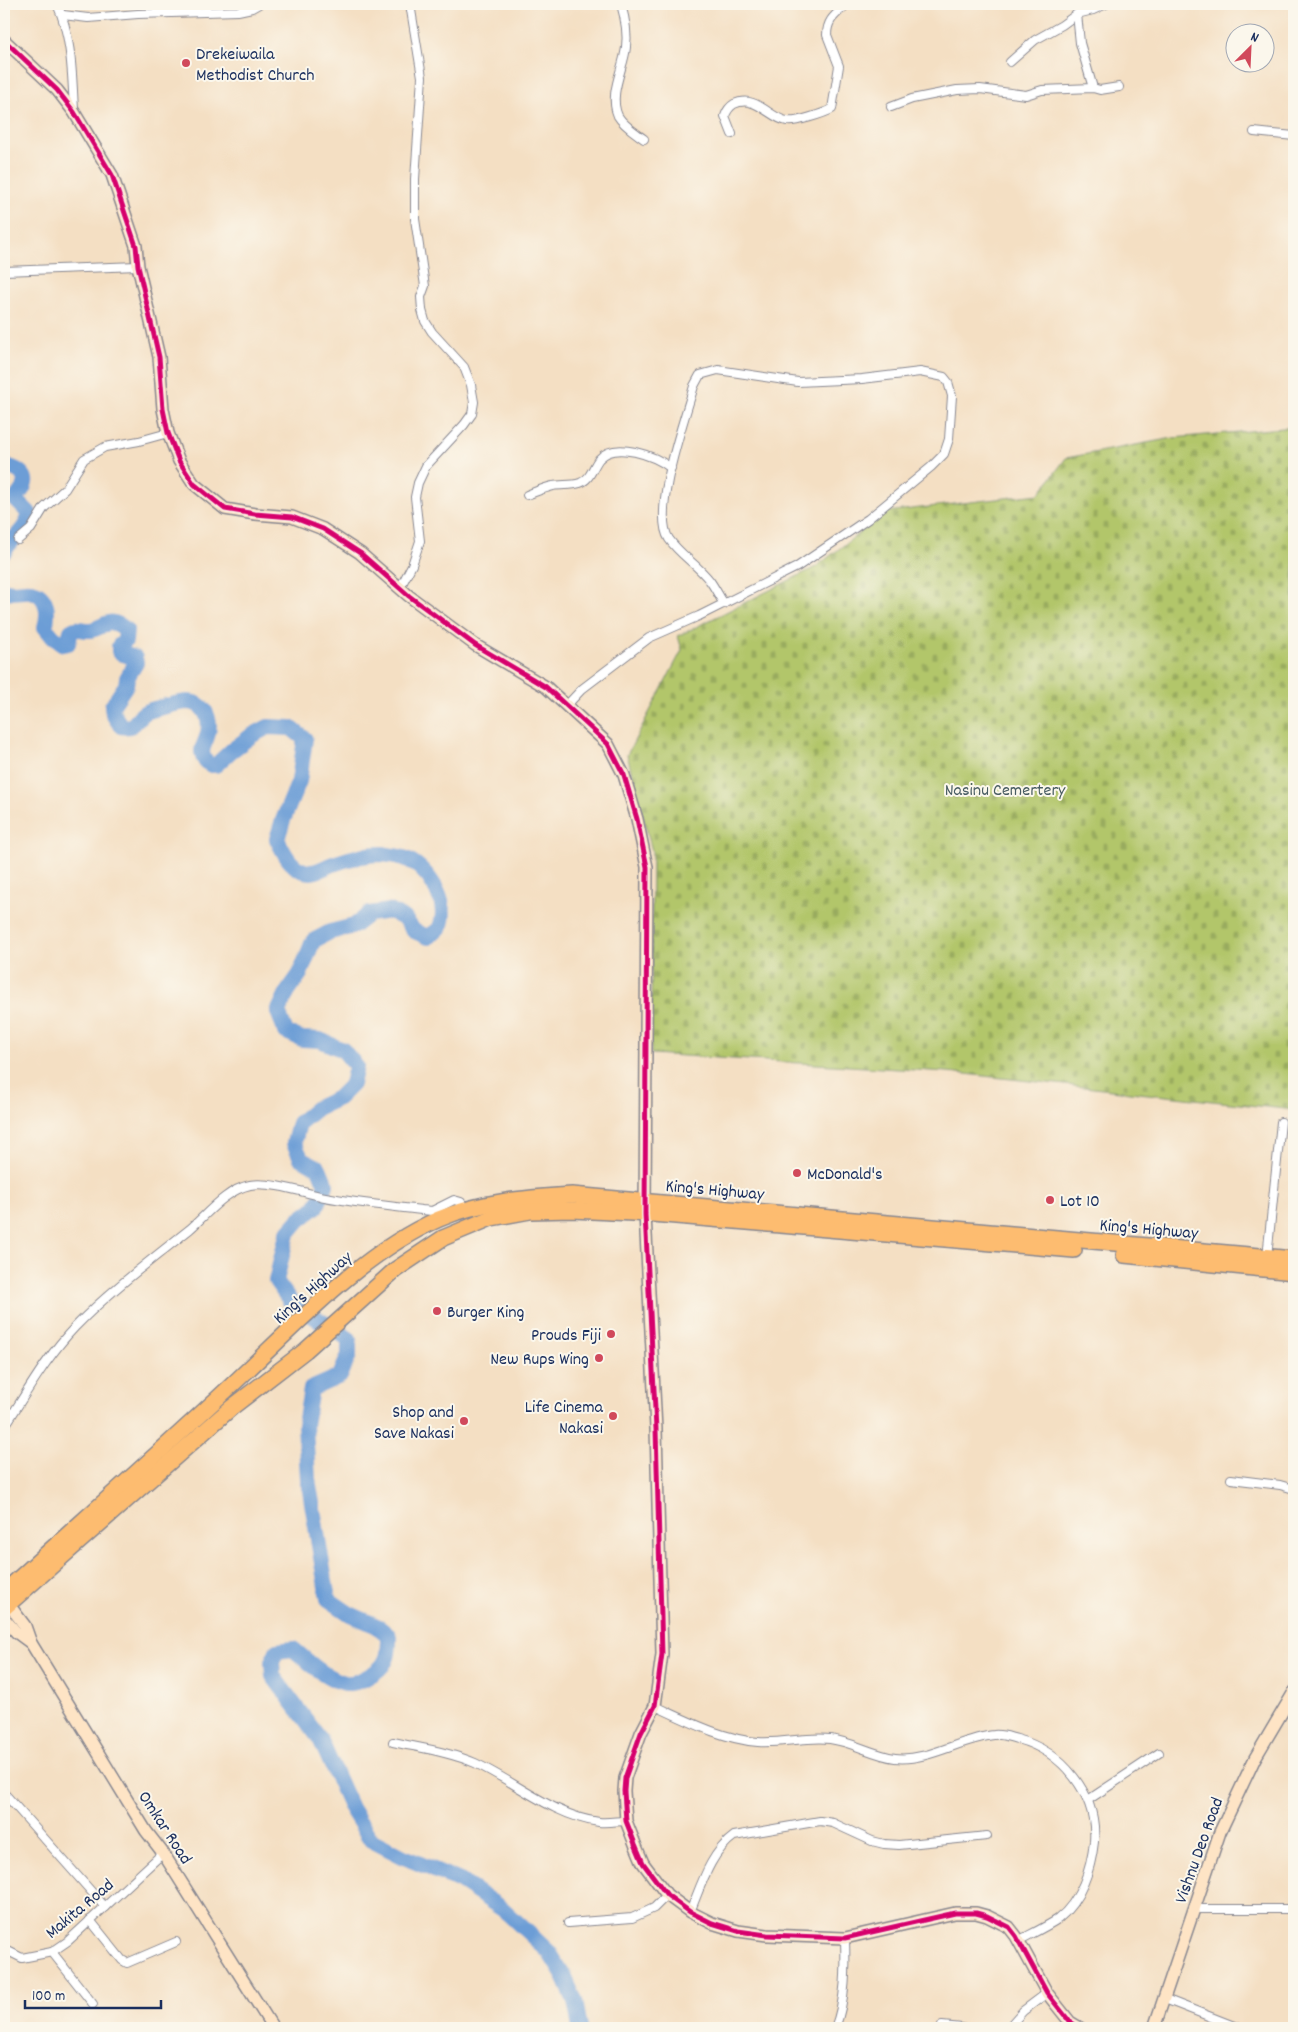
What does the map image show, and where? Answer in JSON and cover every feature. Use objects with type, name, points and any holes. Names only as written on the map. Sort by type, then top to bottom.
[{"type":"highway","name":"King's Highway","points":[[5,1604],[327,1296],[384,1250],[438,1220],[488,1204],[572,1194],[645,1207],[1294,1272]]},
{"type":"highway","name":"King's Highway","points":[[5,1604],[231,1408],[306,1350],[395,1270],[444,1238],[491,1218],[530,1211],[645,1207],[1294,1259]]},
{"type":"street","points":[[57,4],[62,15],[70,51],[74,112]]},
{"type":"street","points":[[62,15],[88,18],[138,14],[238,11],[252,8],[259,4]]},
{"type":"street","points":[[400,588],[412,565],[420,541],[415,497],[418,483],[426,466],[464,426],[472,414],[474,402],[471,385],[464,367],[432,332],[424,321],[422,310],[421,297],[425,286],[415,219],[415,179],[422,77],[410,4]]},
{"type":"street","points":[[621,4],[626,26],[627,44],[615,103],[621,120],[644,140]]},
{"type":"street","points":[[1010,62],[1035,40],[1077,14],[1106,4]]},
{"type":"street","points":[[732,134],[725,116],[728,109],[738,103],[748,102],[759,105],[782,120],[790,122],[823,113],[832,108],[839,66],[827,35],[827,30],[832,17],[846,6]]},
{"type":"street","points":[[1077,14],[1080,43],[1093,88]]},
{"type":"street","points":[[4,40],[57,90],[74,112],[112,175],[132,233],[159,357],[163,408],[168,433],[178,460],[194,484],[225,509],[292,517],[323,529],[360,553],[400,588],[475,645],[546,687],[608,744],[624,775],[637,819],[647,867],[645,1207],[656,1429],[662,1654],[655,1706],[641,1734],[625,1778],[626,1821],[643,1863],[666,1895],[690,1912],[712,1923],[738,1931],[767,1935],[845,1938],[965,1912],[982,1914],[998,1920],[1008,1927],[1018,1941],[1047,1993],[1070,2022],[1080,2028]]},
{"type":"street","points":[[892,107],[912,99],[964,90],[980,89],[1026,95],[1042,90],[1093,88],[1100,90],[1119,87]]},
{"type":"street","points":[[1254,132],[1294,136]]},
{"type":"street","points":[[4,271],[138,266]]},
{"type":"street","points":[[567,705],[582,689],[649,638],[724,604],[796,567],[860,524],[944,454],[949,439],[952,396],[948,382],[944,377],[920,372],[862,379],[798,382],[718,370],[700,375],[694,386],[671,468],[663,512],[664,527],[669,538],[709,580],[724,604]]},
{"type":"street","points":[[18,540],[31,529],[44,508],[65,489],[84,459],[106,447],[168,433]]},
{"type":"street","points":[[527,495],[554,486],[579,483],[588,478],[600,459],[608,453],[636,452],[660,459],[671,468]]},
{"type":"street","points":[[1267,1258],[1281,1122]]},
{"type":"street","points":[[4,1428],[52,1353],[74,1327],[192,1227],[222,1199],[241,1188],[252,1184],[269,1185],[325,1197],[432,1211],[454,1200],[461,1202],[465,1210]]},
{"type":"street","points":[[4,1417],[4,1428]]},
{"type":"street","points":[[1231,1479],[1280,1485],[1294,1489]]},
{"type":"street","name":"Omkar Road","points":[[5,1604],[25,1626],[31,1643],[146,1831],[163,1853],[274,2028]]},
{"type":"street","name":"Vishnu Deo Road","points":[[1154,2028],[1209,1861],[1244,1778],[1294,1692]]},
{"type":"street","points":[[655,1706],[692,1724],[757,1742],[829,1739],[895,1758],[916,1756],[988,1736],[1004,1736],[1034,1745],[1060,1762],[1073,1774],[1088,1800],[1094,1826],[1094,1840],[1091,1862],[1083,1884],[1065,1912],[1058,1919],[1018,1941]]},
{"type":"street","points":[[393,1742],[472,1762],[502,1776],[560,1810],[579,1818],[601,1822],[626,1821]]},
{"type":"street","points":[[1088,1800],[1159,1753]]},
{"type":"street","points":[[4,1793],[105,1907]]},
{"type":"street","points":[[690,1912],[710,1866],[725,1842],[734,1836],[820,1821],[833,1823],[872,1841],[884,1844],[987,1836]]},
{"type":"street","name":"Makita Road","points":[[4,1949],[22,1958],[52,1952],[68,1941],[163,1853]]},
{"type":"street","points":[[568,1923],[632,1918],[654,1908],[666,1895]]},
{"type":"street","points":[[1194,1910],[1294,1909]]},
{"type":"street","points":[[90,1920],[122,1960],[127,1963],[176,1942]]},
{"type":"street","points":[[835,2028],[843,1996],[846,1968],[845,1938]]},
{"type":"street","points":[[52,1952],[93,2004]]},
{"type":"street","points":[[1008,2028],[1023,2011],[1047,1993]]},
{"type":"street","points":[[1165,1999],[1239,2028]]},
{"type":"street","points":[[942,2026],[962,2028]]},
{"type":"green space","name":"Nasinu Cemertery","points":[[1294,427],[1294,1110],[947,1072],[651,1054],[652,851],[627,755],[682,650],[678,636],[816,567],[886,512],[1039,494],[1066,458],[1173,438]]},
{"type":"waterway","points":[[4,466],[20,472],[25,478],[24,486],[16,500],[29,513],[23,529],[4,552]]},
{"type":"waterway","points":[[4,590],[11,592],[31,591],[41,596],[47,611],[45,627],[53,637],[63,644],[68,643],[71,631],[76,629],[91,630],[108,623],[115,623],[126,630],[125,641],[119,646],[119,651],[135,658],[136,663],[127,678],[126,685],[112,706],[113,714],[121,726],[130,726],[142,714],[160,708],[188,702],[199,705],[206,712],[209,722],[202,753],[206,762],[211,765],[216,765],[251,736],[268,727],[291,728],[305,739],[299,781],[277,839],[290,861],[299,869],[314,872],[347,859],[370,855],[382,854],[399,857],[413,862],[421,869],[435,886],[440,897],[443,917],[440,927],[428,937],[414,931],[405,919],[390,911],[369,914],[354,926],[330,932],[313,941],[300,974],[288,991],[278,1012],[286,1032],[302,1039],[320,1040],[343,1050],[356,1066],[352,1084],[338,1098],[317,1108],[299,1123],[294,1143],[301,1158],[319,1168],[326,1185],[317,1206],[299,1220],[287,1234],[276,1281],[291,1302],[349,1339],[349,1355],[340,1376],[311,1389],[305,1425],[308,1479],[328,1599],[350,1614],[377,1626],[389,1636],[389,1642],[387,1657],[383,1665],[374,1673],[356,1682],[345,1683],[331,1678],[293,1649],[277,1651],[272,1662],[273,1676],[320,1739],[351,1808],[371,1840],[404,1857],[460,1881],[504,1910],[549,1952],[564,1976],[575,2001],[580,2028]]},
{"type":"cycle path","points":[[4,40],[57,90],[74,112],[112,175],[136,246],[138,266],[159,357],[163,409],[168,433],[179,461],[194,484],[225,509],[292,517],[323,529],[360,553],[409,596],[475,645],[546,687],[608,744],[624,775],[637,819],[647,867],[645,1214],[656,1429],[662,1654],[655,1706],[641,1733],[625,1778],[626,1821],[643,1863],[667,1895],[690,1912],[712,1923],[738,1931],[767,1935],[845,1938],[955,1913],[976,1913],[987,1916],[1009,1927],[1016,1936],[1047,1993],[1070,2022],[1080,2028]]},
{"type":"place","name":"Drekeiwaila Methodist Church","points":[[186,63]]},
{"type":"place","name":"McDonald's","points":[[797,1173]]},
{"type":"place","name":"Lot 10","points":[[1050,1200]]},
{"type":"place","name":"Burger King","points":[[437,1311]]},
{"type":"place","name":"Prouds Fiji","points":[[611,1334]]},
{"type":"place","name":"New Rups Wing","points":[[599,1358]]},
{"type":"place","name":"Life Cinema Nakasi","points":[[613,1416]]},
{"type":"place","name":"Shop and Save Nakasi","points":[[464,1421]]}]
